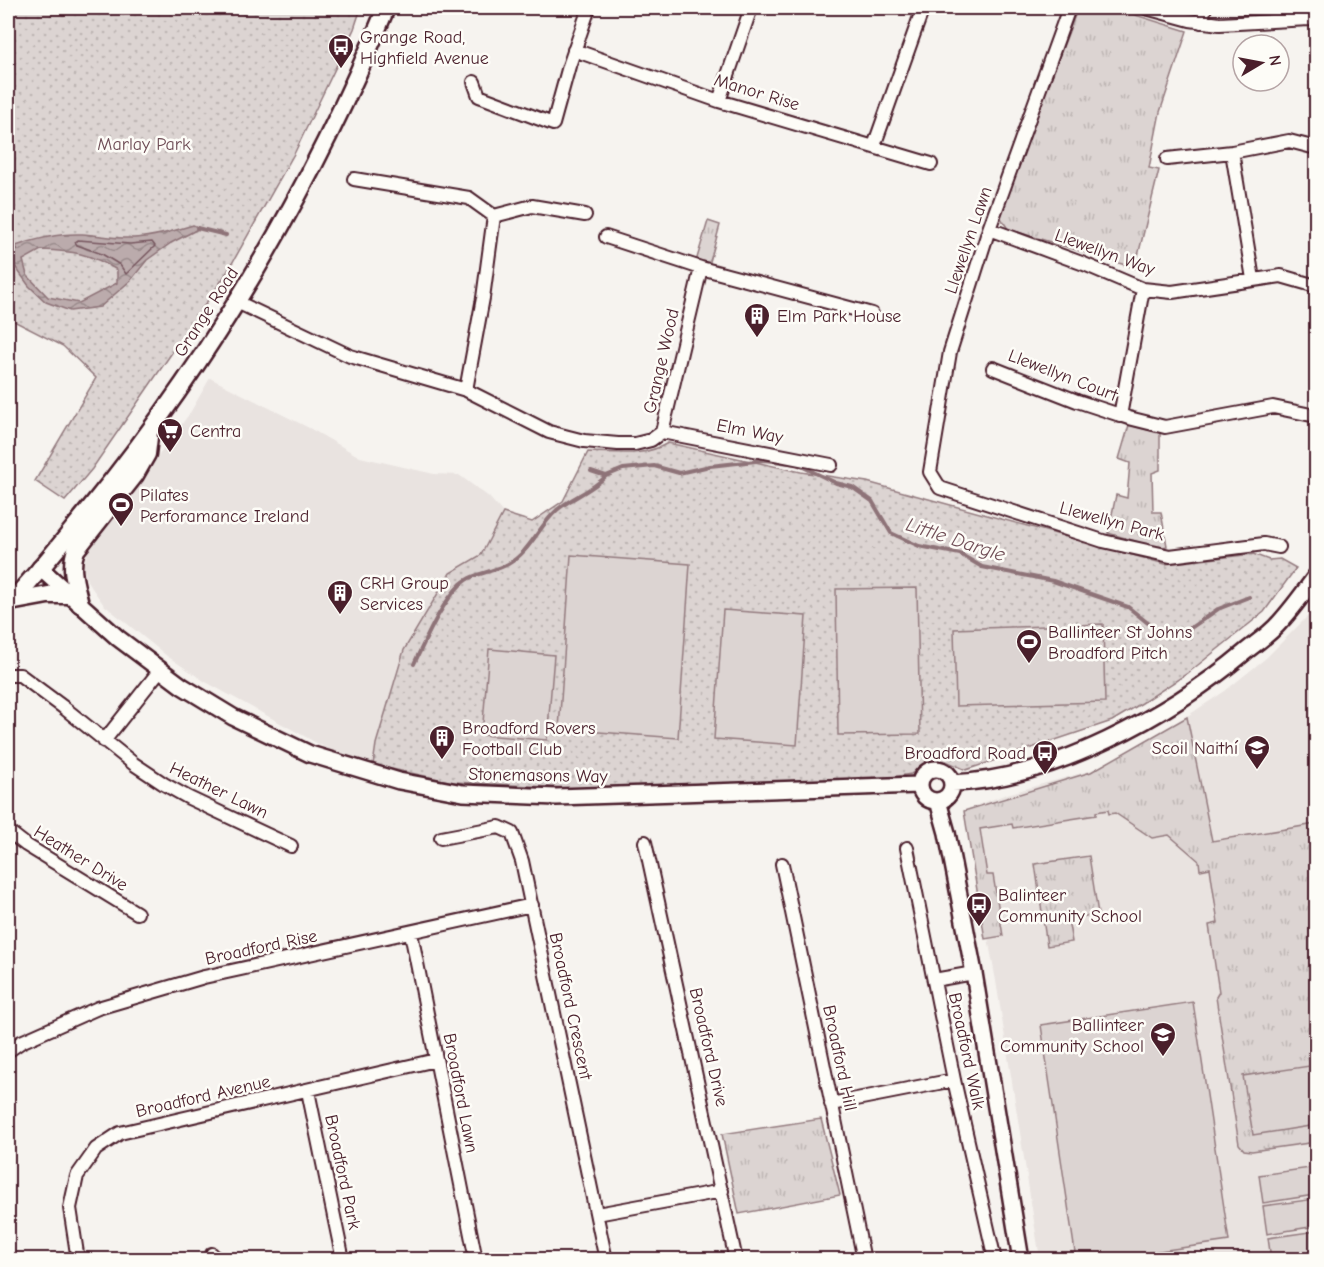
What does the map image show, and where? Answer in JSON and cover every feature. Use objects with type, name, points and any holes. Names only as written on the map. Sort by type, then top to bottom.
[{"type":"main road","name":"Grange Road","points":[[9,603],[149,433],[237,302],[313,168],[348,98],[386,8]]},
{"type":"main road","points":[[9,603],[48,595],[75,599],[72,559],[86,536],[135,476],[147,454],[149,433]]},
{"type":"street","points":[[474,82],[479,96],[553,124],[574,50],[589,8]]},
{"type":"street","points":[[719,100],[751,8]]},
{"type":"street","points":[[874,146],[923,8]]},
{"type":"street","name":"Llewellyn Lawn","points":[[940,488],[930,472],[950,352],[989,229],[1069,8]]},
{"type":"street","points":[[1146,8],[1201,22],[1220,24],[1317,20]]},
{"type":"street","points":[[1201,22],[1205,8]]},
{"type":"street","name":"Manor Rise","points":[[574,50],[719,100],[931,164]]},
{"type":"street","points":[[1167,159],[1232,152],[1289,141],[1317,148]]},
{"type":"street","points":[[1232,152],[1252,279]]},
{"type":"street","points":[[354,179],[469,198],[494,216],[532,207],[585,215]]},
{"type":"street","points":[[465,390],[483,298],[494,216]]},
{"type":"street","name":"Llewellyn Way","points":[[989,229],[1084,264],[1143,289],[1172,292],[1281,276],[1317,286]]},
{"type":"street","points":[[606,237],[701,268],[872,314]]},
{"type":"street","name":"Grange Wood","points":[[237,302],[350,356],[465,390],[549,432],[584,441],[635,444],[651,440],[662,432],[701,268]]},
{"type":"street","name":"Llewellyn Court","points":[[1120,416],[1143,289]]},
{"type":"street","name":"Llewellyn Court","points":[[993,368],[1120,416],[1165,427],[1273,407],[1317,416]]},
{"type":"street","name":"Elm Way","points":[[662,432],[831,465]]},
{"type":"street","name":"Llewellyn Park","points":[[940,488],[1103,541],[1170,555],[1264,544],[1279,547]]},
{"type":"street","name":"Stonemasons Way","points":[[40,568],[118,638],[182,686],[233,717],[310,754],[399,781],[463,793],[556,797],[919,785]]},
{"type":"street","points":[[952,783],[987,780],[1047,764],[1089,748],[1159,712],[1224,669],[1279,624],[1317,576]]},
{"type":"street","points":[[104,741],[160,670]]},
{"type":"street","name":"Heather Lawn","points":[[8,675],[20,675],[134,764],[172,789],[291,846]]},
{"type":"street","points":[[934,769],[948,774],[952,783],[950,793],[943,800],[938,801],[923,796],[919,785],[925,772],[934,769]]},
{"type":"street","points":[[938,801],[947,833],[974,973],[1021,1260]]},
{"type":"street","name":"Broadford Crescent","points":[[441,838],[499,827],[512,832],[522,861],[532,905],[606,1260]]},
{"type":"street","name":"Heather Drive","points":[[8,831],[26,845],[137,914]]},
{"type":"street","name":"Broadford Drive","points":[[645,842],[736,1260]]},
{"type":"street","name":"Broadford Walk","points":[[907,848],[954,1080],[995,1260]]},
{"type":"street","name":"Broadford Hill","points":[[782,864],[864,1260]]},
{"type":"street","name":"Broadford Rise","points":[[8,1051],[21,1042],[98,1008],[204,977],[532,905]]},
{"type":"street","name":"Broadford Lawn","points":[[411,933],[476,1260]]},
{"type":"street","points":[[934,980],[974,973]]},
{"type":"street","name":"Broadford Avenue","points":[[78,1260],[70,1208],[77,1176],[96,1149],[120,1133],[436,1060]]},
{"type":"street","points":[[831,1104],[954,1080]]},
{"type":"street","name":"Broadford Park","points":[[308,1091],[343,1260]]},
{"type":"street","points":[[597,1214],[722,1191]]},
{"type":"shaded area","points":[[210,378],[311,429],[360,457],[434,474],[459,475],[489,497],[503,513],[481,555],[449,573],[398,666],[376,744],[373,765],[335,753],[204,681],[167,656],[104,605],[87,581],[83,566],[88,551],[190,413]]},
{"type":"shaded area","name":"Ballinteer Community School","points":[[1311,613],[1316,621],[1316,1259],[1040,1259],[996,981],[964,810],[1007,794],[1092,770],[1154,738],[1225,691],[1266,658]]},
{"type":"green space","name":"Marlay Park","points":[[8,8],[361,8],[354,29],[295,152],[226,274],[92,469],[65,501],[35,481],[96,378],[63,346],[8,318]]},
{"type":"green space","points":[[1113,8],[1187,31],[1160,112],[1149,168],[1159,170],[1135,268],[1008,229],[999,215],[1077,10]]},
{"type":"green space","points":[[708,221],[720,225],[708,269],[695,265]]},
{"type":"green space","points":[[1129,425],[1160,433],[1160,470],[1152,473],[1153,512],[1161,512],[1167,546],[1159,548],[1108,533],[1116,495],[1127,498],[1130,463],[1119,459]]},
{"type":"green space","points":[[668,443],[801,472],[867,482],[1165,564],[1253,554],[1269,560],[1280,559],[1296,568],[1264,612],[1188,673],[1142,703],[1112,721],[966,770],[946,761],[931,761],[911,774],[881,779],[568,788],[453,782],[373,765],[376,744],[404,650],[450,573],[481,555],[503,513],[532,522],[563,501],[588,452],[649,451]]},
{"type":"green space","points":[[571,555],[690,564],[678,738],[559,729]]},
{"type":"green space","points":[[917,588],[920,734],[838,735],[836,589]]},
{"type":"green space","points":[[723,610],[806,616],[797,745],[714,739]]},
{"type":"green space","name":"Ballinteer St Johns Broadford Pitch","points":[[1103,624],[1105,702],[956,706],[954,629]]},
{"type":"green space","points":[[489,649],[554,655],[547,740],[482,735]]},
{"type":"green space","points":[[1187,717],[1212,841],[1316,824],[1316,1142],[1252,1151],[1244,1150],[1239,1144],[1216,997],[1219,992],[1209,925],[1218,923],[1210,868],[1200,870],[1199,861],[1169,835],[1152,838],[1115,813],[1109,814],[1108,810],[1096,812],[1096,815],[1013,828],[1012,824],[980,829],[987,875],[993,875],[1003,936],[985,939],[964,811],[1091,772]]},
{"type":"green space","points":[[1089,856],[1098,914],[1068,919],[1072,942],[1047,946],[1035,864]]},
{"type":"green space","points":[[1193,1002],[1229,1241],[1104,1259],[1076,1259],[1041,1025]]},
{"type":"green space","points":[[1316,1065],[1316,1125],[1253,1135],[1243,1076]]},
{"type":"green space","points":[[821,1119],[840,1195],[739,1214],[722,1134]]},
{"type":"green space","points":[[1310,1168],[1314,1195],[1263,1203],[1259,1175]]},
{"type":"green space","points":[[1315,1199],[1316,1226],[1267,1234],[1263,1206]]},
{"type":"green space","points":[[1316,1231],[1316,1259],[1271,1259],[1268,1238]]},
{"type":"water","points":[[193,225],[200,228],[171,243],[147,260],[131,280],[100,307],[70,311],[46,302],[29,286],[14,265],[13,247],[47,237],[82,234],[134,238],[156,235]],"holes":[[[41,250],[72,252],[98,260],[117,270],[117,283],[79,303],[48,297],[27,275],[23,260]]]},
{"type":"waterway","name":"Little Dargle","points":[[197,228],[226,235]]},
{"type":"waterway","name":"Little Dargle","points":[[8,242],[16,249]]},
{"type":"waterway","name":"Little Dargle","points":[[591,471],[606,476],[623,469],[654,466],[679,473],[710,466],[765,460],[797,464],[836,483],[852,487],[872,501],[891,533],[919,546],[960,554],[982,567],[1053,581],[1128,607],[1154,628],[1167,633],[1182,634],[1218,609],[1249,597]]},
{"type":"waterway","points":[[414,664],[440,611],[461,584],[471,577],[502,567],[516,559],[557,510],[595,486],[606,476]]},
{"type":"place","name":"Grange Road, Highfield Avenue","points":[[341,70]]},
{"type":"place","name":"Elm Park House","points":[[757,339]]},
{"type":"place","name":"Centra","points":[[170,454]]},
{"type":"place","name":"Pilates Perforamance Ireland","points":[[121,528]]},
{"type":"place","name":"CRH Group Services","points":[[340,616]]},
{"type":"place","name":"Ballinteer St Johns Broadford Pitch","points":[[1029,665]]},
{"type":"place","name":"Broadford Rovers Football Club","points":[[442,761]]},
{"type":"place","name":"Scoil Naithí","points":[[1257,771]]},
{"type":"place","name":"Broadford Road","points":[[1045,776]]},
{"type":"place","name":"Balinteer Community School","points":[[979,928]]},
{"type":"place","name":"Ballinteer Community School","points":[[1163,1058]]}]
